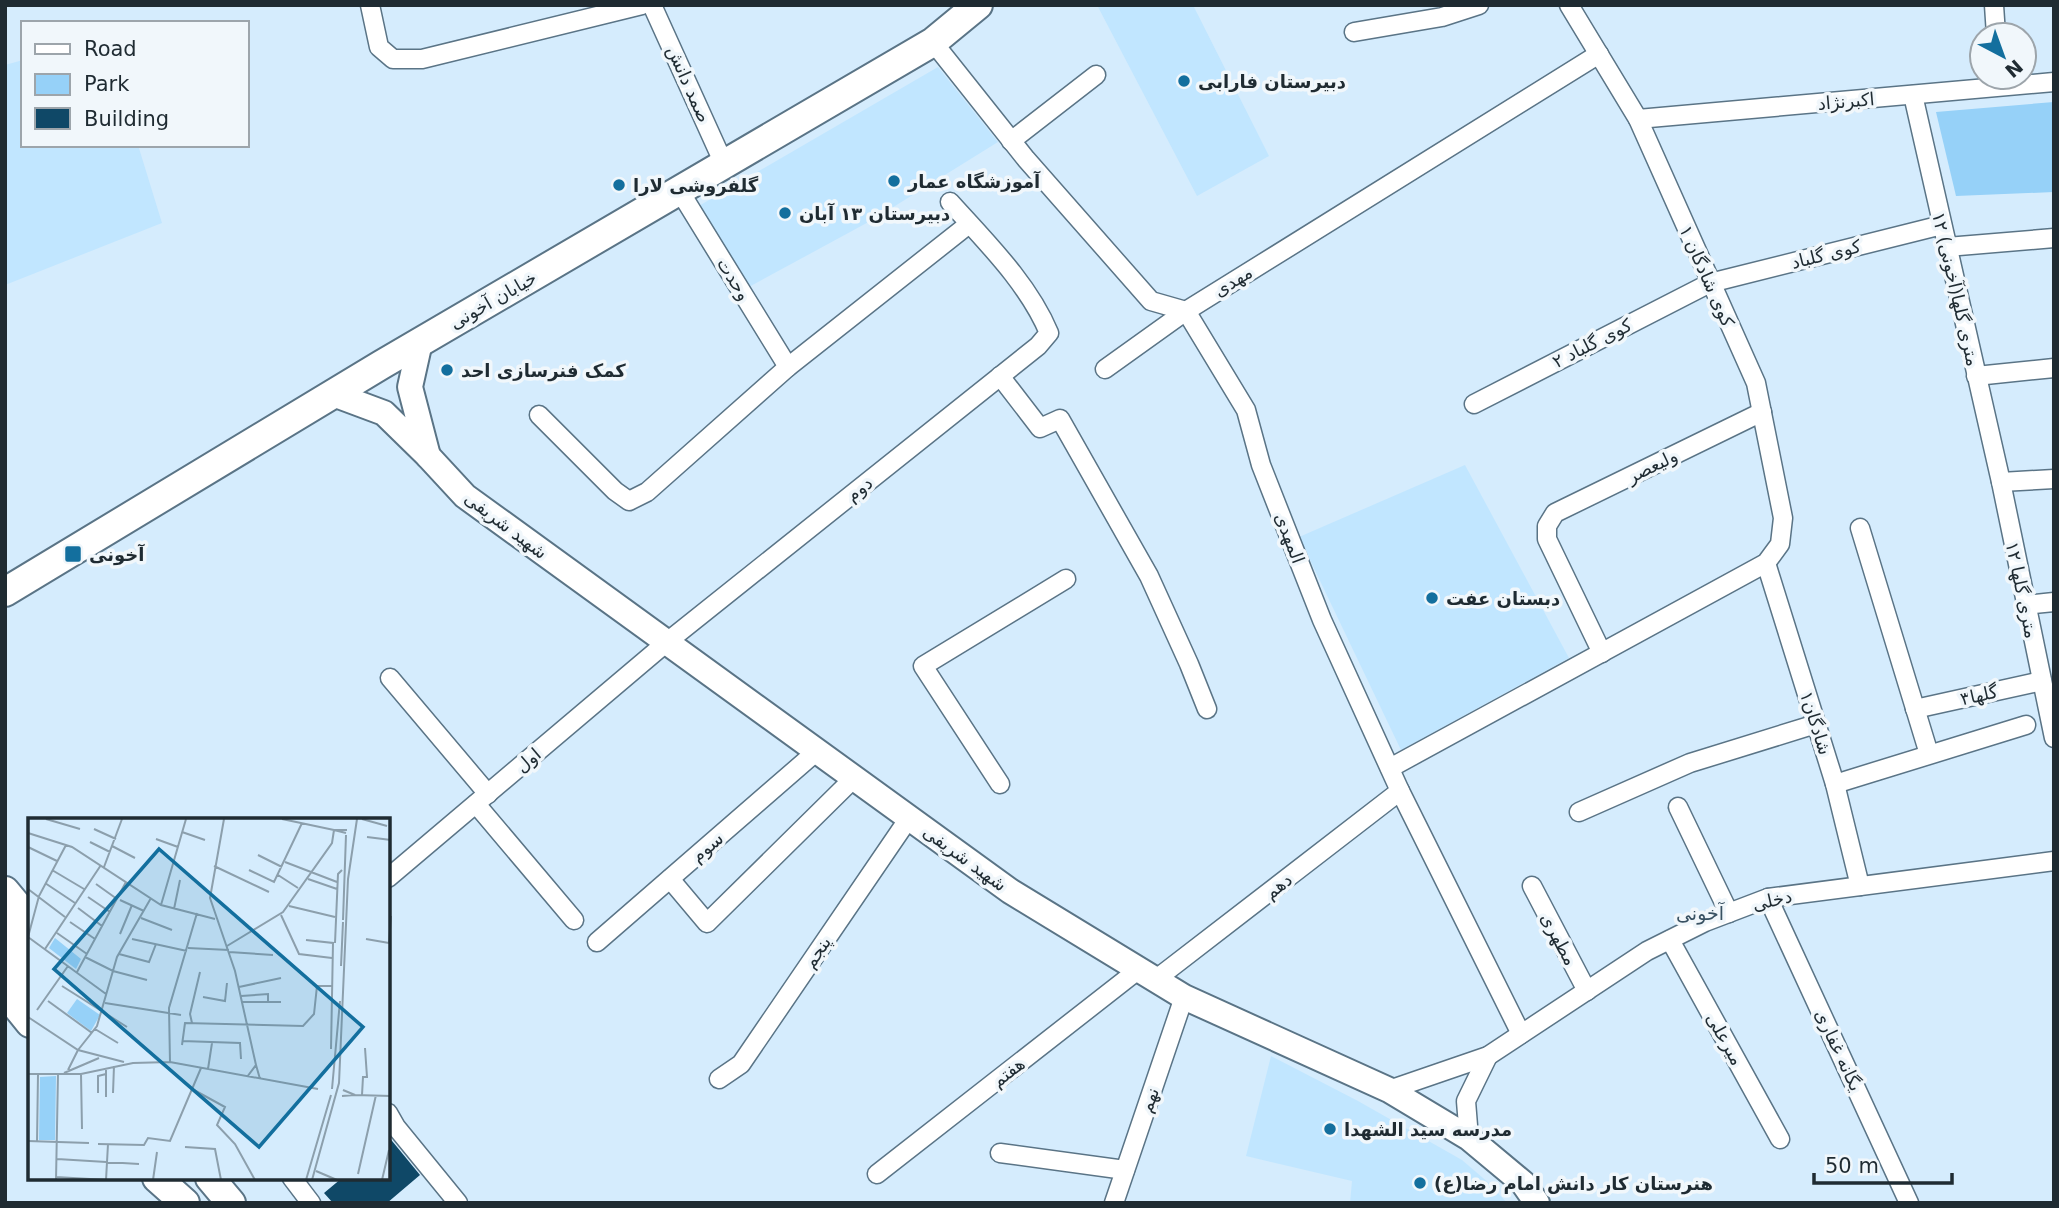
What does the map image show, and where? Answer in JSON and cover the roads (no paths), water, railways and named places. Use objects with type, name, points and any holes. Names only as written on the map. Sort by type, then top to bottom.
[{"type":"main road","name":"خیابان آخونی","points":[[5,592],[420,342],[933,42],[978,5]]},
{"type":"main road","points":[[420,342],[410,387],[428,456]]},
{"type":"main road","name":"شهید شریفی","points":[[333,394],[384,413],[465,496],[1010,891],[1184,997],[1389,1090],[1469,1138],[1523,1183],[1537,1203]]},
{"type":"main road","points":[[5,891],[28,919]]},
{"type":"main road","points":[[5,925],[28,954]]},
{"type":"main road","points":[[5,956],[28,985]]},
{"type":"main road","points":[[5,992],[28,1021]]},
{"type":"main road","points":[[159,1180],[185,1203]]},
{"type":"main road","points":[[182,1180],[200,1203]]},
{"type":"main road","points":[[212,1180],[231,1203]]},
{"type":"main road","points":[[233,1180],[244,1203]]},
{"type":"street","points":[[370,5],[379,47],[393,58],[422,59],[648,6]]},
{"type":"street","points":[[1354,32],[1442,17],[1479,5]]},
{"type":"street","name":"کوی شادگان ۱","points":[[1569,5],[1638,120],[1756,383],[1783,518],[1780,544],[1766,563]]},
{"type":"street","name":"صمد دانش","points":[[648,6],[660,18],[724,164]]},
{"type":"street","points":[[933,42],[1011,141],[1151,301],[1186,311]]},
{"type":"street","name":"مهدی","points":[[1105,369],[1186,311],[1599,54]]},
{"type":"street","points":[[1011,141],[1097,75]]},
{"type":"street","name":"اکبرنژاد","points":[[1638,120],[1913,95],[1968,87]]},
{"type":"street","name":"۱۲ متری گلها(آخونی)","points":[[1913,95],[2001,482]]},
{"type":"street","name":"وحدت","points":[[679,191],[788,367]]},
{"type":"street","points":[[539,415],[615,491],[629,501],[647,492],[788,367],[969,223],[950,202]]},
{"type":"street","name":"دوم","points":[[667,642],[1000,376],[1049,333],[1018,280],[969,223]]},
{"type":"street","name":"کوی گلباد","points":[[1710,283],[1942,225]]},
{"type":"street","points":[[1947,247],[2054,237]]},
{"type":"street","name":"کوی گلباد ۲","points":[[1474,404],[1710,283]]},
{"type":"street","name":"المهدی","points":[[1186,311],[1246,410],[1261,464],[1322,620],[1400,791],[1521,1034]]},
{"type":"street","points":[[1976,376],[2054,368]]},
{"type":"street","points":[[1000,376],[1040,429],[1060,419],[1149,576],[1207,709]]},
{"type":"street","name":"ولیعصر","points":[[1602,653],[1547,538],[1547,526],[1555,513],[1762,412]]},
{"type":"street","points":[[2001,482],[2054,479]]},
{"type":"street","name":"۱۲ متری گلها","points":[[2001,482],[2054,738]]},
{"type":"street","points":[[1860,528],[1929,754]]},
{"type":"street","points":[[1390,768],[1766,563]]},
{"type":"street","name":"شادگان۱","points":[[1766,563],[1835,784],[1860,886]]},
{"type":"street","points":[[1000,784],[923,666],[1066,579]]},
{"type":"street","points":[[2025,605],[2054,602]]},
{"type":"street","name":"اول","points":[[390,876],[667,642]]},
{"type":"street","points":[[390,678],[574,920]]},
{"type":"street","name":"گلها۳","points":[[1915,709],[2042,681]]},
{"type":"street","points":[[1579,813],[1690,763],[1816,724]]},
{"type":"street","points":[[1835,784],[2026,725]]},
{"type":"street","name":"سوم","points":[[597,943],[817,751]]},
{"type":"street","points":[[670,879],[707,923],[854,778]]},
{"type":"street","name":"دهم","points":[[1147,975],[1400,791]]},
{"type":"street","points":[[1678,807],[1729,913]]},
{"type":"street","name":"پنجم","points":[[719,1079],[741,1064],[909,818]]},
{"type":"street","name":"دخلی","points":[[1389,1090],[1488,1056],[1647,951],[1705,922],[1768,898],[2054,861]]},
{"type":"street","name":"مطهری","points":[[1532,886],[1587,991]]},
{"type":"street","name":"یگانه غفاری","points":[[1768,898],[1909,1203]]},
{"type":"street","name":"میرعلی","points":[[1670,940],[1780,1139]]},
{"type":"street","name":"هفتم","points":[[877,1174],[1147,975]]},
{"type":"street","name":"نهم","points":[[1114,1203],[1184,997]]},
{"type":"street","points":[[1469,1138],[1466,1101],[1488,1056]]},
{"type":"street","points":[[390,1116],[458,1203]]},
{"type":"street","points":[[999,1153],[1125,1170]]},
{"type":"street","points":[[294,1180],[311,1203]]},
{"type":"place","name":"دبیرستان فارابی","points":[[1184,81]]},
{"type":"place","name":"آموزشگاه عمار","points":[[894,181]]},
{"type":"place","name":"گلفروشی لارا","points":[[619,185]]},
{"type":"place","name":"دبیرستان ۱۳ آبان","points":[[785,213]]},
{"type":"place","name":"کمک فنرسازی احد","points":[[447,370]]},
{"type":"place","name":"آخونی","points":[[73,554]]},
{"type":"place","name":"دبستان عفت","points":[[1432,598]]},
{"type":"place","name":"مدرسه سید الشهدا","points":[[1330,1129]]},
{"type":"place","name":"هنرستان کار دانش امام رضا(ع)","points":[[1420,1183]]},
{"type":"district","name":"آخونی","points":[[1700,913]]}]
